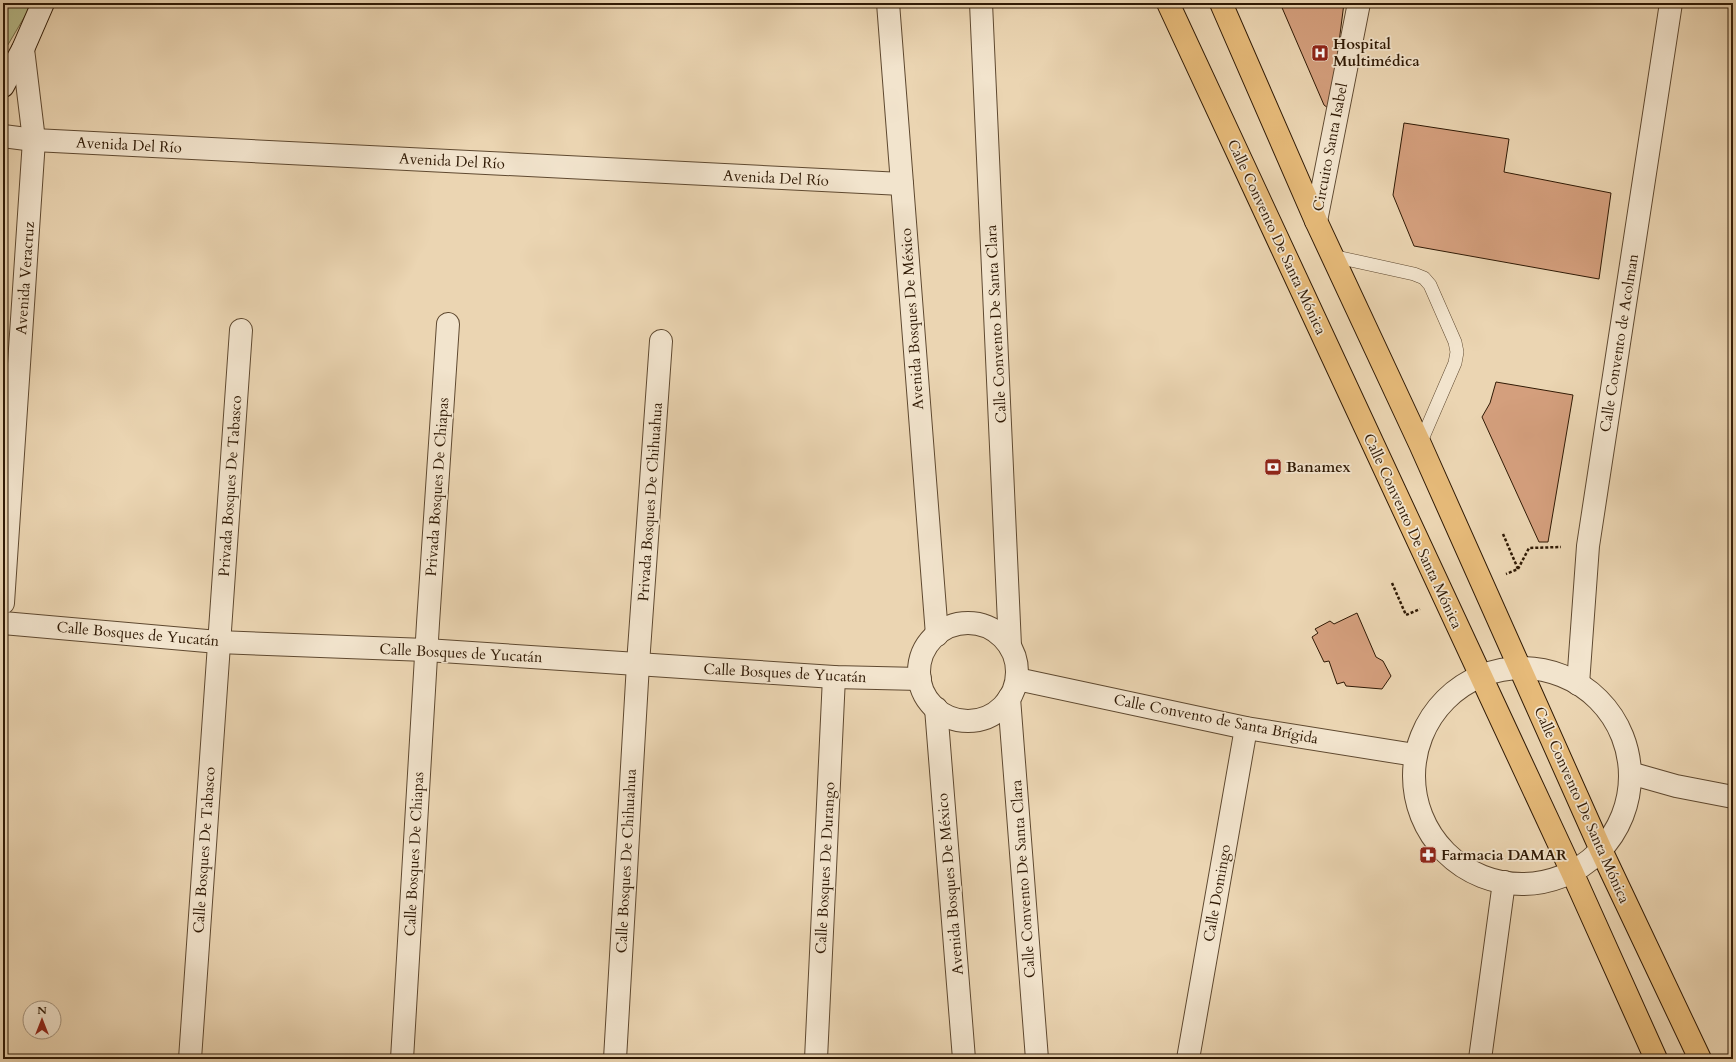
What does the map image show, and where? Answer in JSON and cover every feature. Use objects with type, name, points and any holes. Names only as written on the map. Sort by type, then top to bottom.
[{"type":"main road","name":"Calle Convento De Santa Mónica","points":[[1168,3],[1572,872],[1656,1059]]},
{"type":"main road","name":"Calle Convento De Santa Mónica","points":[[1221,3],[1332,256],[1420,444],[1601,850],[1700,1059]]},
{"type":"street","points":[[3,86],[23,49],[43,3]]},
{"type":"street","name":"Avenida Bosques De México","points":[[888,3],[937,635]]},
{"type":"street","name":"Calle Convento De Santa Clara","points":[[981,3],[1010,646]]},
{"type":"street","name":"Circuito Santa Isabel","points":[[1316,220],[1359,3]]},
{"type":"street","name":"Calle Convento de Acolman","points":[[1578,684],[1588,546],[1671,3]]},
{"type":"street","name":"Avenida Veracruz","points":[[3,603],[34,140],[23,49]]},
{"type":"street","name":"Avenida Del Río","points":[[3,136],[34,140],[902,184]]},
{"type":"street","name":"Privada Bosques De Chiapas","points":[[426,650],[448,324]]},
{"type":"street","name":"Privada Bosques De Tabasco","points":[[218,642],[241,330]]},
{"type":"street","name":"Privada Bosques De Chihuahua","points":[[638,664],[661,341]]},
{"type":"street","name":"Calle Bosques de Yucatán","points":[[3,623],[218,642],[426,650],[834,677],[920,679]]},
{"type":"street","points":[[962,624],[976,624],[989,628],[1001,635],[1010,646],[1017,667],[1013,689],[1000,709],[988,716],[975,720],[961,720],[947,716],[928,700],[920,679],[922,655],[928,644],[948,627],[962,624]]},
{"type":"street","name":"Calle Bosques De Tabasco","points":[[190,1059],[218,642]]},
{"type":"street","name":"Calle Bosques De Chiapas","points":[[402,1059],[426,650]]},
{"type":"street","name":"Calle Bosques De Chihuahua","points":[[615,1059],[638,664]]},
{"type":"street","points":[[1520,668],[1542,670],[1563,676],[1585,688],[1604,705],[1617,725],[1627,748],[1630,772],[1625,811],[1615,832],[1601,850],[1572,872],[1550,880],[1528,884],[1504,882],[1481,876],[1459,864],[1441,848],[1427,828],[1418,805],[1413,781],[1415,755],[1424,730],[1437,708],[1457,690],[1480,676],[1500,670],[1520,668]]},
{"type":"street","name":"Calle Bosques De Durango","points":[[816,1059],[834,677]]},
{"type":"street","name":"Calle Convento De Santa Clara","points":[[1013,689],[1037,1059]]},
{"type":"street","name":"Calle Convento de Santa Brígida","points":[[1013,689],[1415,755]]},
{"type":"street","name":"Avenida Bosques De México","points":[[936,708],[964,1059]]},
{"type":"street","name":"Calle Domingo","points":[[1188,1059],[1246,728]]},
{"type":"street","points":[[1630,772],[1676,786],[1733,797]]},
{"type":"street","points":[[1480,1059],[1504,882]]},
{"type":"lane","points":[[1332,256],[1414,274],[1424,278],[1430,285],[1455,342],[1457,352],[1454,363],[1420,444]]},
{"type":"path","points":[[1518,568],[1530,548],[1588,546]]},
{"type":"path","points":[[1392,583],[1406,615],[1445,599]]},
{"type":"green space","points":[[3,3],[32,3],[3,53]]},
{"type":"building","name":"Hospital Multimédica","points":[[1280,3],[1344,3],[1331,105],[1328,108],[1324,105]]},
{"type":"building","points":[[1404,123],[1509,139],[1504,172],[1611,193],[1599,279],[1414,246],[1393,195]]},
{"type":"building","points":[[1496,382],[1573,395],[1548,542],[1539,542],[1482,417],[1490,403]]},
{"type":"building","points":[[1357,613],[1376,657],[1383,661],[1391,676],[1382,689],[1346,686],[1344,682],[1337,684],[1329,661],[1324,662],[1312,637],[1318,633],[1315,629],[1330,621],[1334,624]]},
{"type":"place","name":"Hospital Multimédica","points":[[1320,53]]},
{"type":"place","name":"Banamex","points":[[1273,467]]},
{"type":"place","name":"Farmacia DAMAR","points":[[1428,855]]}]
